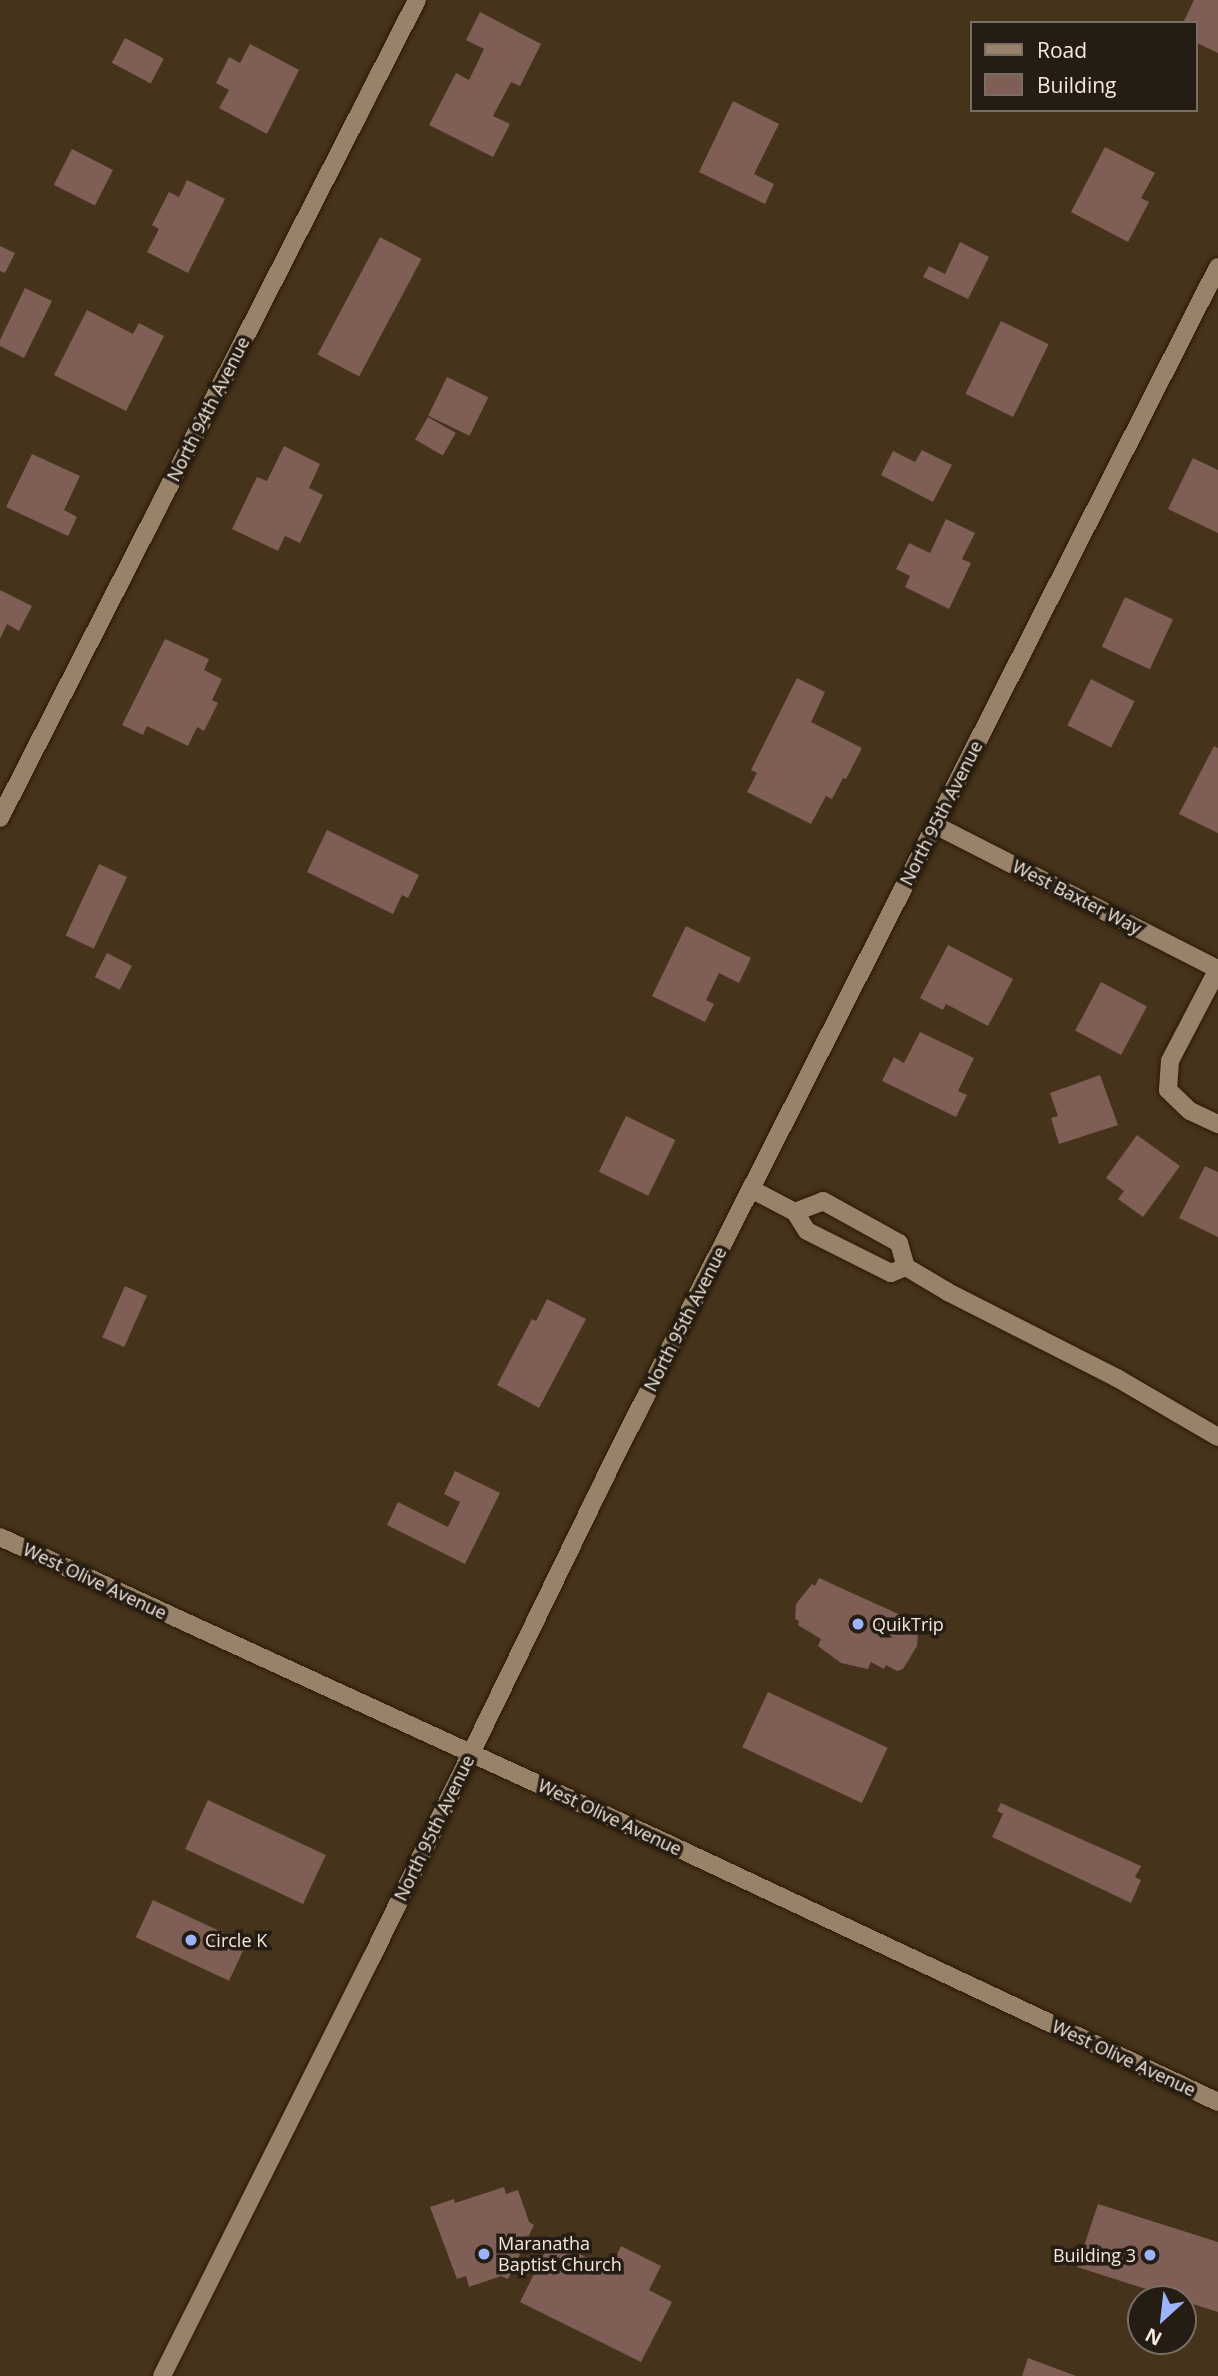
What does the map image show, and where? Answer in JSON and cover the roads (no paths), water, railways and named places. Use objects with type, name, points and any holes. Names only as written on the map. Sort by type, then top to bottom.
[{"type":"street","name":"North 94th Avenue","points":[[0,818],[417,0]]},
{"type":"street","name":"North 95th Avenue","points":[[162,2376],[615,1457],[1218,267]]},
{"type":"street","name":"West Baxter Way","points":[[935,825],[1218,969]]},
{"type":"street","points":[[1218,969],[1170,1061],[1168,1090],[1190,1111],[1218,1124]]},
{"type":"street","points":[[751,1189],[795,1212],[807,1231],[891,1273],[906,1267]]},
{"type":"street","points":[[795,1212],[823,1201],[898,1243],[906,1267],[948,1292],[1117,1378],[1218,1437]]},
{"type":"street","name":"West Olive Avenue","points":[[0,1537],[471,1753],[1218,2102]]},
{"type":"place","name":"QuikTrip","points":[[858,1624]]},
{"type":"place","name":"Circle K","points":[[191,1940]]},
{"type":"place","name":"Maranatha Baptist Church","points":[[484,2254]]},
{"type":"place","name":"Building 3","points":[[1150,2255]]}]
